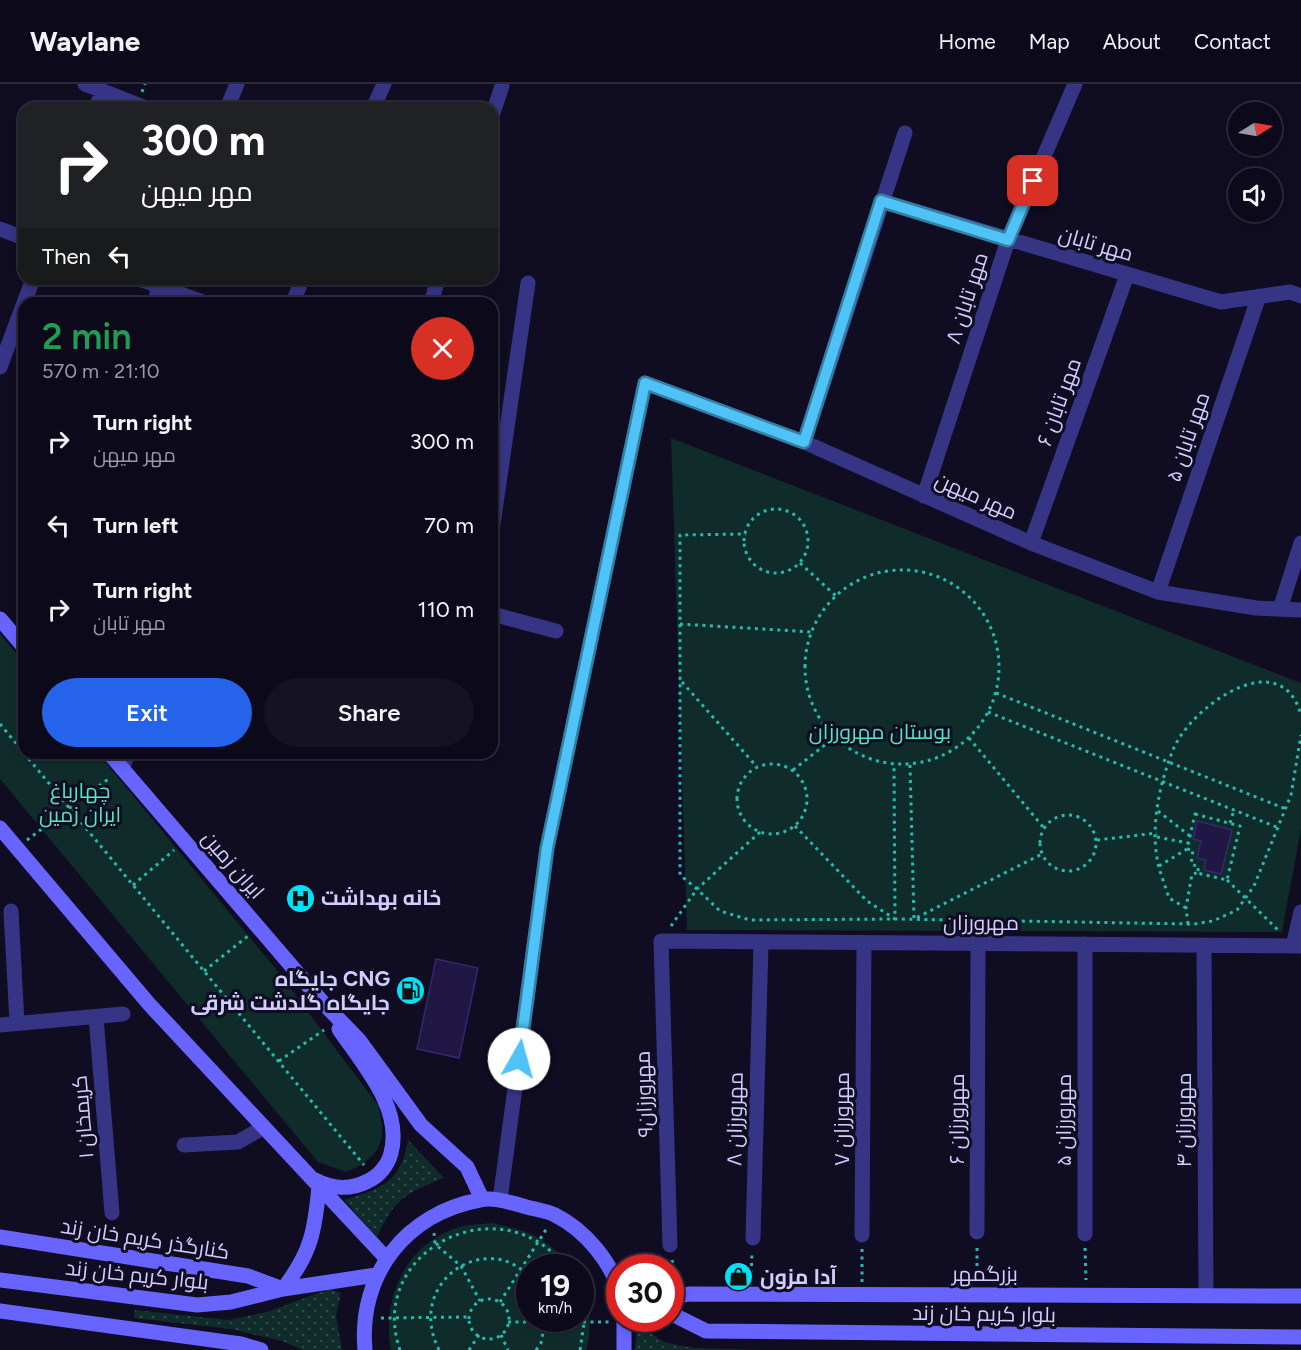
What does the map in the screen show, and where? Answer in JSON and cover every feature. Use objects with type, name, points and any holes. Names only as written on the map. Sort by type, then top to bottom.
[{"type":"main road","points":[[0,619],[18,640]]},
{"type":"main road","name":"ایران زمین","points":[[114,759],[324,1004],[359,1040],[421,1125],[467,1167],[482,1199]]},
{"type":"main road","points":[[0,828],[149,1004],[386,1258]]},
{"type":"main road","points":[[315,1183],[341,1188],[358,1186],[375,1178],[389,1161],[396,1136],[387,1102],[324,1004]]},
{"type":"main road","points":[[283,1289],[301,1266],[311,1242],[315,1183]]},
{"type":"main road","points":[[365,1350],[364,1317],[376,1275],[386,1258],[408,1234],[434,1215],[482,1199],[500,1200],[555,1215],[578,1231],[606,1263]]},
{"type":"main road","name":"کنارگذر کریم خان زند","points":[[0,1237],[248,1276],[283,1289]]},
{"type":"main road","name":"بلوار کریم خان زند","points":[[0,1280],[197,1305],[231,1302],[283,1289],[376,1275]]},
{"type":"main road","name":"بزرگمهر","points":[[684,1295],[1301,1296]]},
{"type":"main road","points":[[0,1311],[241,1344],[261,1350]]},
{"type":"main road","name":"بلوار کریم خان زند","points":[[684,1320],[706,1331],[1301,1337]]},
{"type":"main road","points":[[624,1332],[624,1350]]},
{"type":"street","points":[[85,84],[130,102]]},
{"type":"street","points":[[229,102],[237,84]]},
{"type":"street","points":[[376,102],[384,84]]},
{"type":"street","name":"مهر تابان ۸","points":[[924,496],[1008,240],[1076,84]]},
{"type":"street","points":[[497,102],[502,86]]},
{"type":"street","points":[[98,102],[102,91]]},
{"type":"street","points":[[804,442],[905,133]]},
{"type":"street","name":"مهر تابان","points":[[881,201],[1221,302],[1290,292],[1301,296]]},
{"type":"street","points":[[0,230],[18,236]]},
{"type":"street","name":"مهر تابان ۶","points":[[1031,543],[1127,275]]},
{"type":"street","points":[[498,492],[528,283]]},
{"type":"street","points":[[166,285],[192,297]]},
{"type":"street","name":"مهر تابان ۵","points":[[1158,592],[1259,296]]},
{"type":"street","points":[[0,367],[18,319]]},
{"type":"street","name":"مهر میهن","points":[[500,1200],[547,848],[645,383],[804,442],[1031,543],[1158,592],[1301,610]]},
{"type":"street","points":[[1280,609],[1301,543]]},
{"type":"street","points":[[498,616],[556,631]]},
{"type":"street","points":[[122,769],[126,759]]},
{"type":"street","points":[[10,911],[17,1023]]},
{"type":"street","points":[[1297,946],[1301,912]]},
{"type":"street","name":"مهرورزان","points":[[661,941],[761,944],[1297,946]]},
{"type":"street","name":"مهرورزان۹","points":[[661,941],[670,1245]]},
{"type":"street","name":"مهرورزان ۷","points":[[862,1235],[864,943]]},
{"type":"street","name":"مهرورزان ۸","points":[[753,1238],[761,944]]},
{"type":"street","name":"مهرورزان ۶","points":[[977,1232],[978,944]]},
{"type":"street","name":"مهرورزان ۵","points":[[1084,1234],[1085,944]]},
{"type":"street","name":"مهرورزان ۴","points":[[1204,945],[1206,1295]]},
{"type":"street","points":[[0,1025],[123,1014]]},
{"type":"street","name":"کریمخان ۱","points":[[96,1017],[112,1213]]},
{"type":"street","points":[[184,1145],[238,1142],[264,1127]]},
{"type":"path","points":[[776,509],[796,516],[803,523],[808,543],[800,563],[782,573],[762,570],[748,555],[746,534],[749,524],[765,511],[776,509]]},
{"type":"path","points":[[746,534],[680,535],[681,875],[720,911],[750,920],[914,919],[1188,924],[1213,921],[1237,910],[1254,886],[1291,795],[1301,735]]},
{"type":"path","points":[[800,563],[836,596]]},
{"type":"path","points":[[913,571],[940,578],[956,587],[982,613],[995,638],[999,666],[996,693],[988,712],[969,738],[951,751],[931,760],[910,764],[894,764],[862,755],[835,737],[821,720],[811,699],[806,677],[806,654],[812,632],[822,613],[836,596],[859,580],[885,572],[913,571]]},
{"type":"path","points":[[680,624],[812,632]]},
{"type":"path","points":[[1186,908],[1169,898],[1160,866],[1157,835],[1163,782],[1173,748],[1194,720],[1222,697],[1258,680],[1281,683],[1299,700],[1301,715]]},
{"type":"path","points":[[682,682],[757,767]]},
{"type":"path","points":[[996,693],[1286,809]]},
{"type":"path","points":[[988,712],[1279,828]]},
{"type":"path","points":[[0,724],[18,746]]},
{"type":"path","points":[[793,770],[835,737]]},
{"type":"path","points":[[969,738],[1044,828]]},
{"type":"path","points":[[29,759],[375,1178]]},
{"type":"path","points":[[775,764],[793,770],[800,778],[807,798],[802,818],[795,826],[778,833],[760,832],[743,817],[738,795],[741,784],[757,767],[775,764]]},
{"type":"path","points":[[894,764],[895,919]]},
{"type":"path","points":[[910,764],[914,919]]},
{"type":"path","points":[[17,848],[122,769]]},
{"type":"path","points":[[1230,824],[1234,810]]},
{"type":"path","points":[[1158,811],[1190,836]]},
{"type":"path","points":[[1187,849],[1195,814],[1240,826],[1227,880]]},
{"type":"path","points":[[1074,815],[1090,824],[1096,840],[1093,857],[1087,864],[1071,872],[1054,868],[1042,854],[1040,846],[1044,828],[1057,816],[1074,815]]},
{"type":"path","points":[[795,826],[867,901],[895,919]]},
{"type":"path","points":[[661,941],[697,889],[760,832]]},
{"type":"path","points":[[1096,840],[1157,835],[1188,843]]},
{"type":"path","points":[[133,885],[184,841]]},
{"type":"path","points":[[1160,866],[1187,849],[1193,850],[1191,864],[1199,867],[1197,873]]},
{"type":"path","points":[[914,919],[1042,854]]},
{"type":"path","points":[[1188,924],[1186,908],[1192,874],[1197,873],[1227,880],[1297,946]]},
{"type":"path","points":[[204,972],[259,927]]},
{"type":"path","points":[[279,1061],[335,1022]]},
{"type":"path","points":[[434,1215],[435,1244],[461,1266],[480,1301]]},
{"type":"path","points":[[530,1254],[555,1215]]},
{"type":"path","points":[[400,1350],[395,1318],[398,1297],[406,1277],[419,1259],[435,1244],[459,1232],[486,1227],[513,1230],[538,1240],[556,1254]]},
{"type":"path","points":[[977,1232],[977,1295]]},
{"type":"path","points":[[1084,1234],[1086,1295]]},
{"type":"path","points":[[862,1235],[862,1295]]},
{"type":"path","points":[[751,1295],[753,1238]]},
{"type":"path","points":[[670,1245],[671,1254]]},
{"type":"path","points":[[439,1350],[431,1335],[430,1318],[433,1297],[442,1281],[461,1266],[473,1261],[492,1260],[516,1268]]},
{"type":"path","points":[[500,1302],[516,1276]]},
{"type":"path","points":[[487,1299],[500,1302],[507,1312],[508,1322],[500,1335],[489,1339],[472,1330],[470,1317],[475,1305],[480,1301],[487,1299]]},
{"type":"path","points":[[364,1317],[470,1317]]},
{"type":"path","points":[[508,1322],[516,1322]]},
{"type":"path","points":[[536,1350],[542,1332]]},
{"type":"path","points":[[580,1350],[583,1332]]},
{"type":"path","points":[[469,1350],[479,1335]]},
{"type":"path","points":[[500,1335],[508,1350]]},
{"type":"green space","name":"بوستان مهرورزان","points":[[671,438],[1301,683],[1301,829],[1282,932],[687,930]]},
{"type":"green space","name":"چهارباغ ایران زمین","points":[[0,634],[18,656],[18,759],[103,759],[275,968],[378,1105],[382,1129],[379,1146],[374,1154],[346,1172],[318,1162],[0,779]]},
{"type":"green space","points":[[408,1140],[444,1178],[411,1193],[396,1205],[377,1237],[344,1200],[368,1192],[395,1175],[401,1166]]},
{"type":"green space","points":[[492,1223],[527,1232],[545,1242],[559,1254],[516,1254],[516,1332],[589,1332],[586,1350],[391,1350],[390,1311],[394,1293],[412,1259],[425,1245],[441,1234],[472,1225]]},
{"type":"green space","points":[[329,1289],[341,1293],[336,1315],[342,1350],[303,1350],[282,1341],[231,1329],[134,1318],[135,1310],[228,1320],[267,1312]]},
{"type":"green space","points":[[636,1332],[649,1332],[664,1342],[693,1348],[767,1350],[635,1350]]},
{"type":"building","points":[[1197,821],[1232,830],[1221,874],[1204,870],[1206,860],[1197,858],[1201,841],[1193,839]]},
{"type":"building","points":[[436,959],[478,968],[459,1058],[417,1049]]},
{"type":"place","name":"خانه بهداشت","points":[[300,898]]},
{"type":"place","name":"جایگاه CNG جایگاه گلدشت شرقی","points":[[411,991]]},
{"type":"place","name":"آدا مزون","points":[[739,1277]]},
{"type":"route","points":[[519,1059],[547,848],[645,383],[804,442],[881,201],[1008,240],[1033,181]]}]
